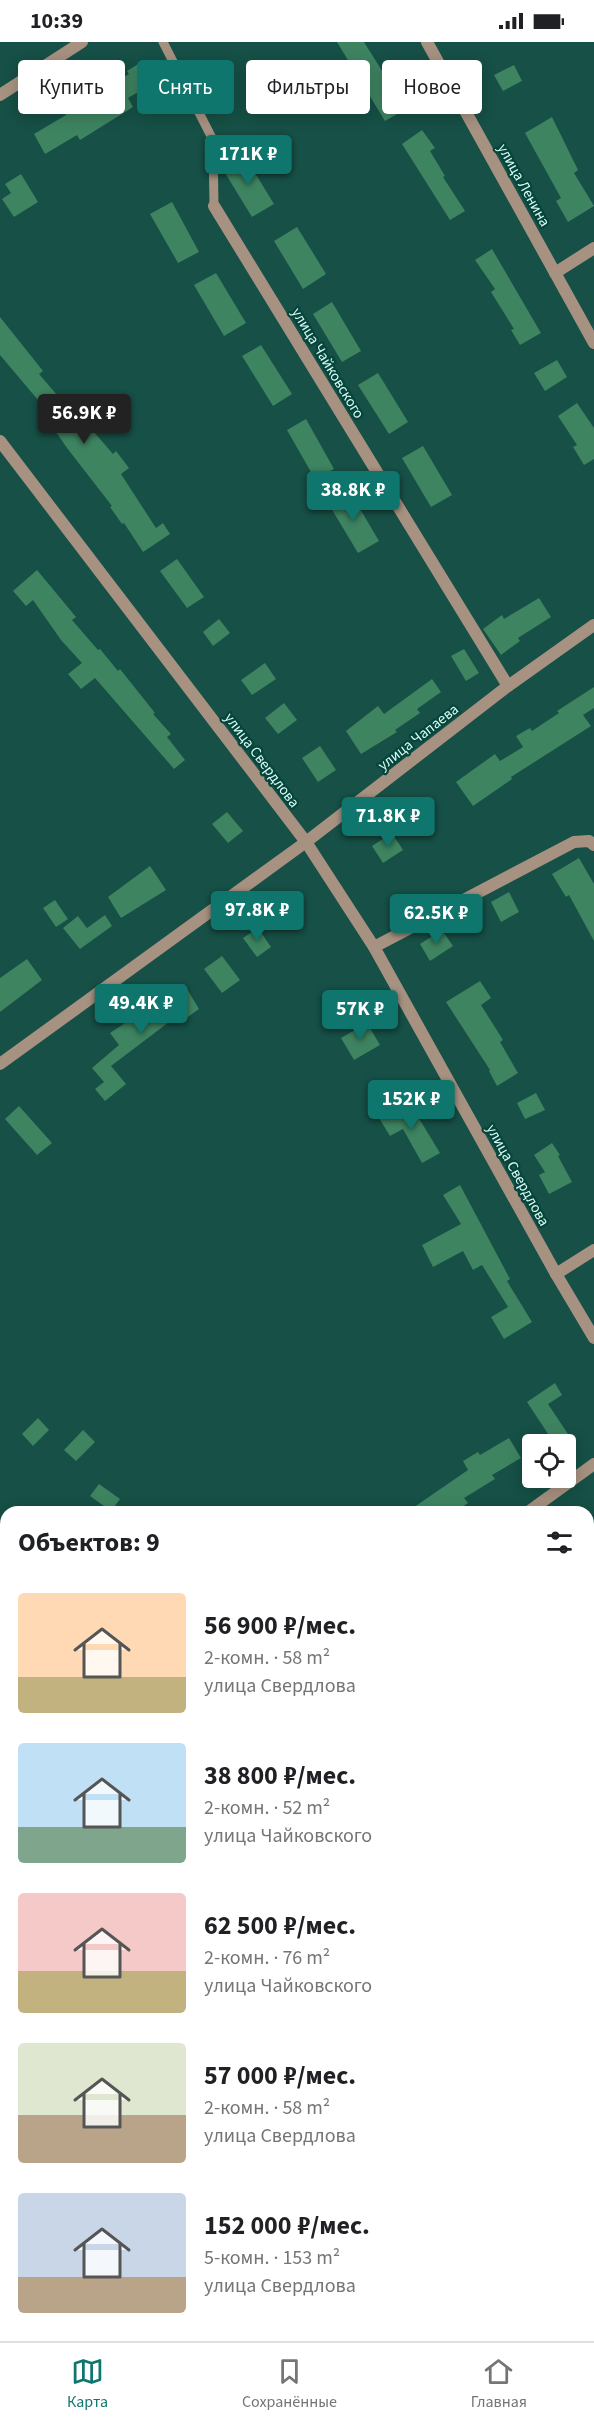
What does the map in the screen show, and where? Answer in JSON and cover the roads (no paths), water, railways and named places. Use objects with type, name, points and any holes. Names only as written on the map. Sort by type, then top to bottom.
[{"type":"street","points":[[0,95],[82,42]]},
{"type":"street","name":"улица Ленина","points":[[427,42],[594,343]]},
{"type":"street","name":"улица Чайковского","points":[[214,206],[508,686]]},
{"type":"street","points":[[555,273],[594,248]]},
{"type":"street","name":"улица Свердлова","points":[[0,441],[306,842],[374,947],[594,1338]]},
{"type":"street","name":"улица Чапаева","points":[[0,1064],[306,842],[508,686],[594,625]]},
{"type":"street","points":[[374,947],[574,842],[589,841],[594,846]]},
{"type":"street","points":[[556,1274],[594,1250]]},
{"type":"street","points":[[536,1506],[594,1464]]},
{"type":"lane","name":"улица Чайковского","points":[[163,42],[213,140],[214,206]]}]
